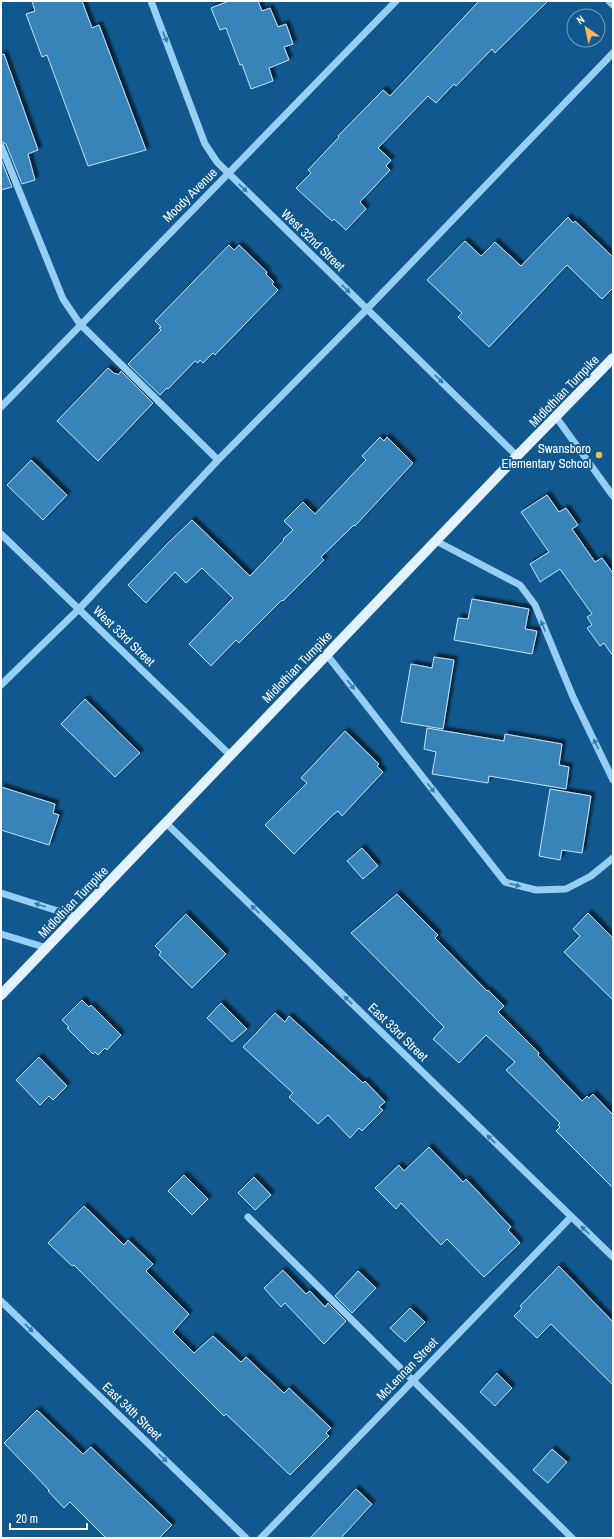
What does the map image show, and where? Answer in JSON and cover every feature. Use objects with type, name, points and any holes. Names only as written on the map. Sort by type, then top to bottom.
[{"type":"main road","name":"Midlothian Turnpike","points":[[1,995],[517,456],[613,358]]},
{"type":"street","name":"West 32nd Street","points":[[151,1],[205,144],[217,162],[517,456]]},
{"type":"street","name":"Moody Avenue","points":[[1,407],[80,324],[396,1]]},
{"type":"street","points":[[609,1],[613,5]]},
{"type":"street","points":[[1,685],[79,609],[218,460],[367,309],[613,53]]},
{"type":"street","points":[[1,146],[62,299],[80,324],[218,460]]},
{"type":"street","points":[[556,417],[613,496]]},
{"type":"street","name":"West 33rd Street","points":[[1,534],[230,756]]},
{"type":"street","points":[[436,541],[520,585],[535,605],[573,697],[613,780]]},
{"type":"street","points":[[327,655],[505,882],[536,890],[566,889],[591,876],[613,858]]},
{"type":"street","name":"East 33rd Street","points":[[166,823],[613,1257]]},
{"type":"street","points":[[1,893],[77,917]]},
{"type":"street","points":[[1,934],[47,948]]},
{"type":"street","points":[[248,1217],[572,1538]]},
{"type":"street","name":"McLennan Street","points":[[261,1538],[571,1217]]},
{"type":"street","name":"East 34th Street","points":[[1,1301],[246,1538]]},
{"type":"building","points":[[32,1],[82,1],[92,28],[99,25],[146,150],[88,166],[47,55],[42,57],[26,14],[35,11]]},
{"type":"building","points":[[229,1],[258,1],[262,11],[270,8],[278,27],[286,24],[293,44],[284,47],[289,60],[269,68],[273,81],[251,89],[226,28],[220,30],[211,8]]},
{"type":"building","points":[[479,1],[548,1],[495,53],[492,49],[456,86],[454,84],[436,103],[428,96],[378,148],[391,160],[386,166],[390,170],[360,202],[366,209],[346,230],[334,219],[332,221],[296,188],[311,173],[308,170],[339,137],[338,136],[383,90],[390,96]]},
{"type":"building","points":[[4,54],[38,150],[28,154],[35,180],[22,184],[6,144],[1,141],[1,55]]},
{"type":"building","points":[[1,159],[12,187],[1,190]]},
{"type":"building","points":[[568,217],[573,223],[575,221],[613,257],[613,288],[602,299],[567,265],[489,347],[458,317],[462,313],[427,280],[465,241],[481,256],[495,242],[521,266]]},
{"type":"building","points":[[229,245],[234,250],[239,245],[267,272],[266,274],[274,282],[272,284],[278,290],[215,355],[213,353],[203,363],[200,360],[198,363],[195,361],[168,389],[167,388],[160,395],[128,364],[161,330],[159,328],[161,327],[155,321]]},
{"type":"building","points":[[108,368],[118,375],[121,371],[153,403],[98,461],[57,421]]},
{"type":"building","points":[[380,437],[384,441],[387,437],[413,463],[355,526],[354,525],[321,557],[324,560],[239,643],[236,640],[211,666],[189,644],[233,598],[202,568],[186,583],[175,572],[146,603],[128,585],[192,520],[250,576],[293,530],[284,521],[303,502],[315,514],[366,460],[362,456]]},
{"type":"building","points":[[31,460],[67,495],[43,520],[7,485]]},
{"type":"building","points":[[547,495],[559,512],[566,508],[578,525],[572,529],[595,562],[602,558],[613,573],[613,656],[604,643],[600,646],[587,628],[592,625],[587,617],[592,614],[560,569],[540,582],[530,564],[549,552],[521,512]]},
{"type":"building","points":[[472,599],[529,609],[525,629],[537,631],[532,654],[454,640],[458,618],[468,619]]},
{"type":"building","points":[[434,657],[454,660],[443,729],[401,722],[411,664],[432,668]]},
{"type":"building","points":[[85,699],[140,753],[115,777],[61,724]]},
{"type":"building","points":[[427,728],[504,741],[505,734],[562,744],[559,765],[569,767],[566,789],[489,776],[488,783],[432,774],[436,752],[424,749]]},
{"type":"building","points":[[345,731],[379,764],[377,766],[383,772],[342,816],[338,811],[334,814],[294,854],[265,825],[307,783],[301,778]]},
{"type":"building","points":[[1,787],[55,804],[53,813],[59,815],[49,845],[1,830]]},
{"type":"building","points":[[550,789],[591,796],[582,853],[562,850],[560,860],[539,856]]},
{"type":"building","points":[[362,848],[378,866],[363,879],[347,861]]},
{"type":"building","points":[[397,894],[438,935],[435,938],[487,991],[488,990],[504,1006],[498,1012],[539,1053],[538,1055],[582,1101],[587,1096],[589,1098],[593,1094],[613,1115],[613,1188],[556,1131],[560,1127],[558,1125],[560,1123],[506,1070],[515,1062],[486,1035],[459,1063],[433,1039],[444,1027],[351,933]]},
{"type":"building","points":[[588,913],[613,938],[613,1000],[564,952],[580,936],[573,929]]},
{"type":"building","points":[[186,914],[226,954],[192,988],[159,955],[161,952],[155,946]]},
{"type":"building","points":[[82,1000],[89,1007],[91,1005],[121,1035],[107,1050],[105,1048],[98,1055],[95,1052],[93,1054],[67,1028],[69,1027],[62,1020]]},
{"type":"building","points":[[221,1003],[247,1029],[232,1042],[207,1018]]},
{"type":"building","points":[[275,1013],[285,1022],[289,1016],[363,1083],[365,1081],[385,1102],[379,1107],[383,1110],[362,1131],[359,1128],[350,1138],[328,1115],[318,1124],[289,1097],[293,1093],[243,1047]]},
{"type":"building","points":[[39,1057],[67,1086],[53,1100],[49,1096],[40,1105],[16,1080]]},
{"type":"building","points":[[429,1147],[463,1182],[466,1179],[511,1227],[508,1230],[520,1243],[484,1277],[447,1239],[441,1245],[401,1203],[396,1209],[375,1188],[399,1165],[404,1171]]},
{"type":"building","points":[[184,1175],[208,1199],[192,1215],[168,1191]]},
{"type":"building","points":[[254,1177],[271,1195],[255,1210],[238,1193]]},
{"type":"building","points":[[84,1206],[124,1245],[128,1240],[153,1264],[146,1271],[189,1314],[173,1332],[194,1353],[213,1336],[241,1362],[246,1357],[284,1393],[289,1388],[331,1428],[326,1433],[329,1436],[290,1475],[226,1414],[224,1416],[74,1265],[72,1266],[48,1243]]},
{"type":"building","points":[[559,1266],[613,1322],[613,1385],[551,1324],[537,1338],[514,1316],[522,1308],[520,1306]]},
{"type":"building","points":[[283,1270],[306,1294],[310,1291],[325,1307],[328,1303],[346,1321],[324,1344],[285,1303],[281,1307],[264,1288]]},
{"type":"building","points":[[358,1271],[376,1288],[352,1313],[335,1296]]},
{"type":"building","points":[[410,1308],[425,1322],[405,1342],[390,1328]]},
{"type":"building","points":[[497,1373],[512,1388],[495,1406],[480,1392]]},
{"type":"building","points":[[37,1410],[83,1454],[91,1447],[172,1525],[159,1538],[106,1538],[70,1502],[64,1508],[4,1443]]},
{"type":"building","points":[[552,1449],[567,1462],[548,1483],[533,1470]]},
{"type":"building","points":[[356,1489],[372,1504],[341,1538],[310,1538]]},
{"type":"place","name":"Swansboro Elementary School","points":[[599,455]]}]
